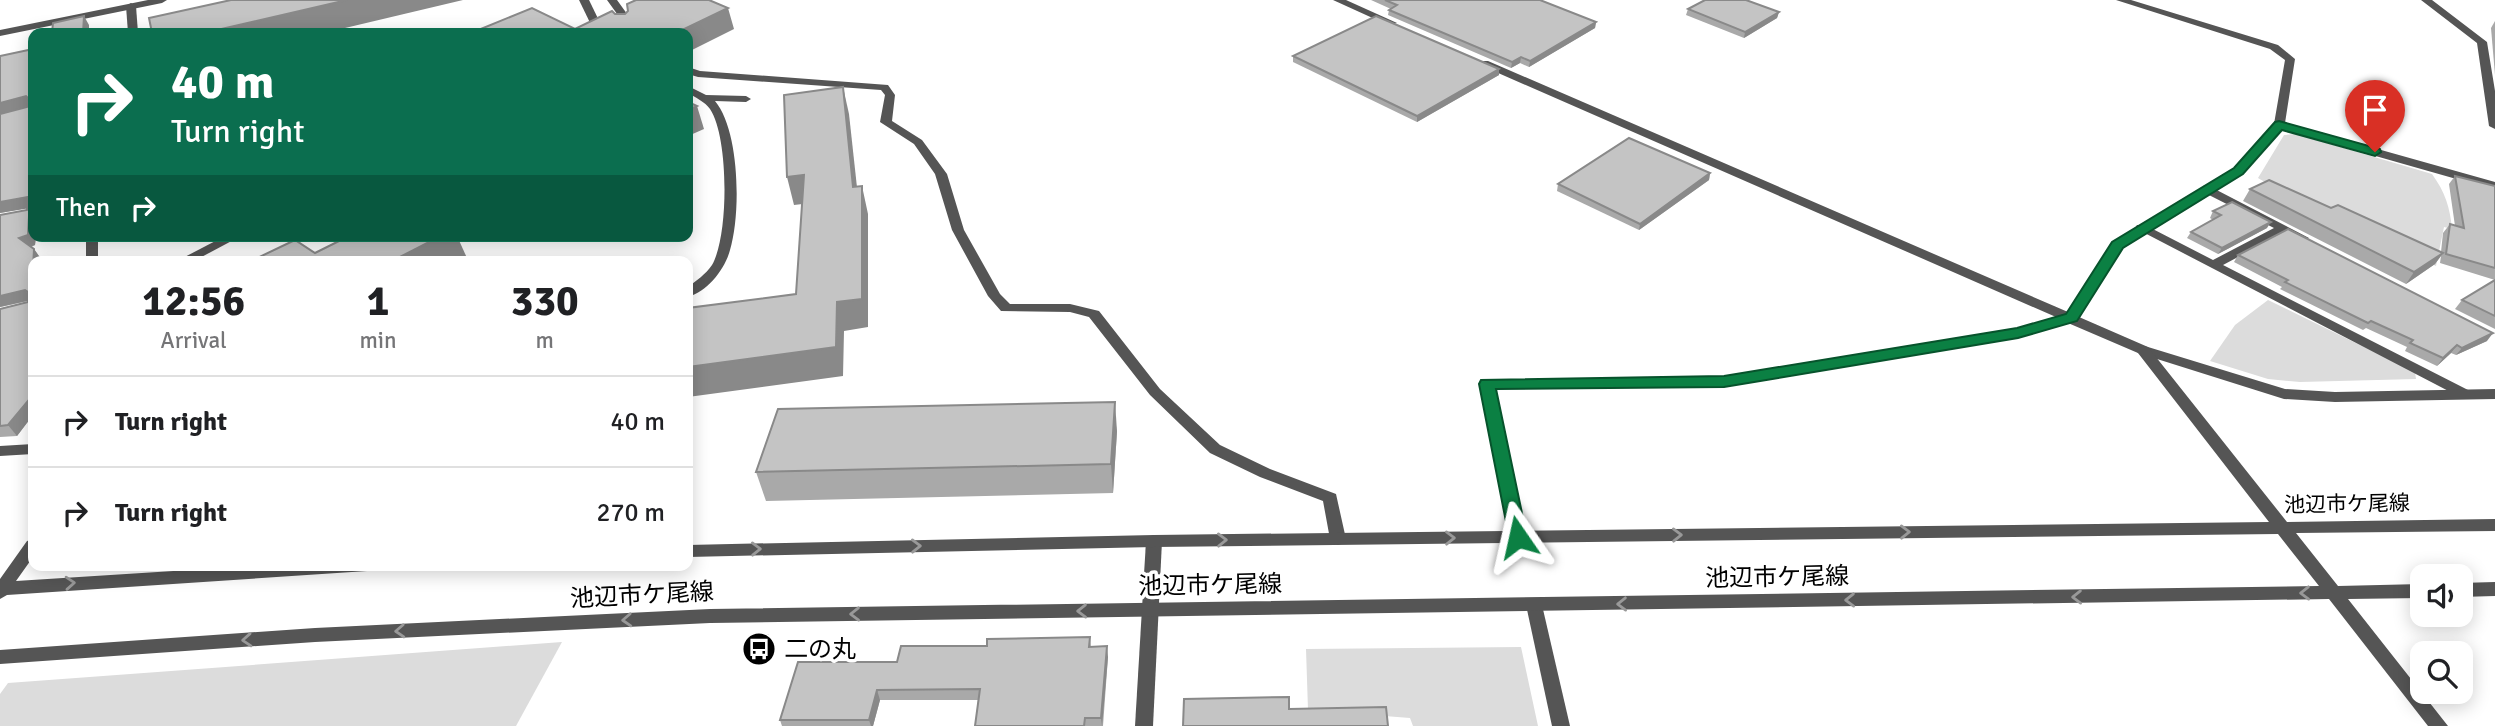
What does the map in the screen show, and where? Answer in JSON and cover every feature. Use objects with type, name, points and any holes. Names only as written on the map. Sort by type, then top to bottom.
[{"type":"street","points":[[0,33],[162,0]]},
{"type":"street","points":[[584,0],[598,28]]},
{"type":"street","points":[[612,0],[625,18],[626,28]]},
{"type":"street","points":[[1339,0],[1401,27]]},
{"type":"street","points":[[1518,537],[1487,384],[1724,382],[2018,333],[2072,317],[2117,245],[2239,171],[2279,125],[2290,59],[2274,47],[2121,0]]},
{"type":"street","points":[[2426,0],[2482,42],[2495,126]]},
{"type":"street","points":[[131,6],[133,28]]},
{"type":"street","points":[[1475,60],[2143,350],[2284,394],[2335,397],[2495,394]]},
{"type":"street","points":[[693,72],[884,88],[890,95],[886,122],[918,142],[941,174],[958,230],[995,296],[1006,307],[1070,308],[1094,314],[1155,392],[1215,449],[1265,473],[1330,498],[1338,539]]},
{"type":"street","points":[[693,92],[706,98],[717,111],[730,163],[729,224],[720,262],[693,290]]},
{"type":"street","points":[[706,98],[746,99]]},
{"type":"street","points":[[2279,125],[2495,186]]},
{"type":"street","points":[[2207,189],[2318,246]]},
{"type":"street","points":[[2141,228],[2465,394]]},
{"type":"street","points":[[2213,265],[2283,228]]},
{"type":"street","points":[[193,256],[223,242]]},
{"type":"street","points":[[2143,350],[2440,726]]},
{"type":"street","points":[[0,451],[28,449]]},
{"type":"street","name":"池辺市ケ尾線","points":[[693,551],[1154,541],[2495,525]]},
{"type":"street","points":[[1144,726],[1154,541]]},
{"type":"street","points":[[1,590],[28,552]]},
{"type":"street","points":[[1,590],[279,571]]},
{"type":"street","points":[[2473,590],[2495,589]]},
{"type":"street","name":"池辺市ケ尾線","points":[[0,657],[315,635],[696,617],[2410,591]]},
{"type":"street","points":[[1534,605],[1561,726]]},
{"type":"shaded area","points":[[2296,134],[2432,174],[2446,200],[2452,229],[2444,227],[2436,266],[2305,206],[2258,178],[2284,135]]},
{"type":"shaded area","points":[[2268,300],[2415,372],[2416,379],[2300,382],[2268,379],[2210,361],[2235,325]]},
{"type":"shaded area","points":[[562,642],[516,726],[0,726],[0,694],[8,683]]},
{"type":"shaded area","points":[[1521,647],[1538,726],[1413,726],[1410,718],[1308,710],[1306,649]]},
{"type":"building","points":[[231,0],[347,0],[226,28],[151,28],[149,18]]},
{"type":"building","points":[[636,0],[709,0],[728,8],[686,28],[577,28],[612,11],[615,14],[625,14],[628,11],[627,4]]},
{"type":"building","points":[[1385,0],[1540,0],[1596,22],[1530,61],[1521,57],[1512,62],[1389,10],[1397,5]]},
{"type":"building","points":[[1705,0],[1746,0],[1779,12],[1745,32],[1688,9]]},
{"type":"building","points":[[532,8],[573,28],[483,28]]},
{"type":"building","points":[[84,16],[83,28],[52,28],[53,23]]},
{"type":"building","points":[[1376,16],[1499,69],[1417,116],[1293,56]]},
{"type":"building","points":[[28,50],[28,98],[26,96],[0,103],[0,56]]},
{"type":"building","points":[[843,87],[853,187],[862,186],[862,299],[837,302],[836,347],[693,366],[693,307],[796,294],[804,175],[787,177],[784,95]]},
{"type":"building","points":[[28,103],[28,197],[0,202],[0,114],[27,107]]},
{"type":"building","points":[[1629,138],[1710,173],[1640,224],[1558,184]]},
{"type":"building","points":[[2455,176],[2495,186],[2495,268],[2446,254],[2450,224],[2464,228]]},
{"type":"building","points":[[2269,180],[2331,208],[2338,205],[2443,253],[2414,272],[2250,189]]},
{"type":"building","points":[[28,197],[28,235],[19,238],[34,249],[34,256],[28,256],[28,292],[25,290],[0,296],[0,215],[27,210]]},
{"type":"building","points":[[2232,202],[2271,222],[2222,248],[2191,232],[2221,215],[2213,211]]},
{"type":"building","points":[[2288,229],[2493,333],[2462,348],[2457,345],[2443,358],[2410,343],[2413,340],[2371,321],[2368,323],[2285,282],[2288,280],[2238,255]]},
{"type":"building","points":[[291,242],[298,242],[315,253],[337,242],[429,242],[402,256],[261,256]]},
{"type":"building","points":[[2495,280],[2495,316],[2462,300]]},
{"type":"building","points":[[28,302],[28,401],[8,425],[0,426],[0,309]]},
{"type":"building","points":[[1115,402],[1111,464],[756,472],[778,409]]},
{"type":"building","points":[[1090,637],[1089,647],[1107,646],[1101,718],[1085,718],[1084,726],[975,726],[980,689],[877,690],[869,720],[780,720],[798,662],[897,662],[901,646],[987,646],[987,639]]},
{"type":"building","points":[[1289,697],[1289,709],[1386,707],[1388,726],[1183,726],[1184,699]]},
{"type":"place","name":"二の丸","points":[[759,649]]},
{"type":"route","points":[[1518,537],[1487,384],[1724,382],[2018,333],[2072,317],[2117,245],[2239,171],[2279,125],[2375,152]]}]
